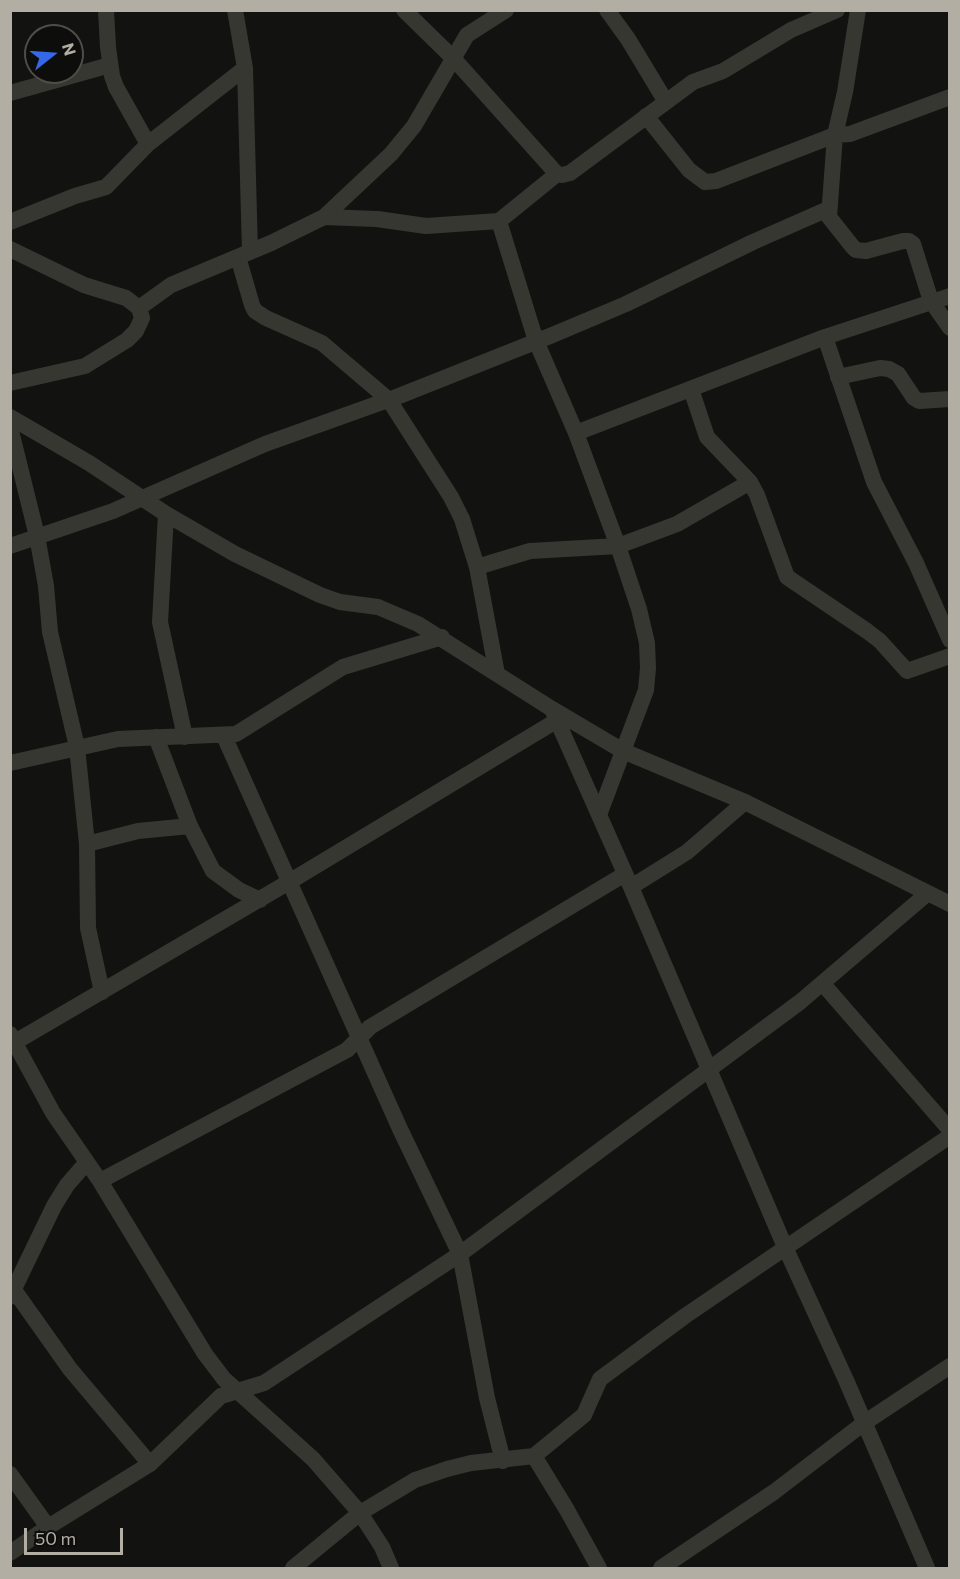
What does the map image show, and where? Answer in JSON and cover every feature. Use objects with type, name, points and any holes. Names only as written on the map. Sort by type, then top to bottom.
[{"type":"street","points":[[106,10],[110,65],[116,87],[148,144]]},
{"type":"street","points":[[235,10],[245,68],[244,255],[252,305],[266,318],[322,343],[389,400],[451,497],[462,519],[477,567],[497,674]]},
{"type":"street","points":[[404,10],[453,58],[557,174],[562,175],[570,173],[693,82],[723,71],[791,30],[837,10]]},
{"type":"street","points":[[139,308],[171,285],[244,255],[324,216],[390,154],[414,126],[453,58],[472,31],[506,10]]},
{"type":"street","points":[[607,10],[628,39],[666,102]]},
{"type":"street","points":[[858,10],[836,135],[829,217],[856,250],[866,251],[903,241],[913,244],[931,302],[950,328]]},
{"type":"street","points":[[10,93],[110,65]]},
{"type":"street","points":[[10,222],[75,195],[106,187],[148,144],[245,68]]},
{"type":"street","points":[[646,116],[689,170],[705,182],[716,181],[836,135],[850,134],[950,97]]},
{"type":"street","points":[[324,216],[377,219],[426,226],[499,221],[557,174]]},
{"type":"street","points":[[10,546],[144,498],[265,444],[389,400],[626,304],[753,242],[828,209]]},
{"type":"street","points":[[499,221],[536,341],[576,432],[618,546],[639,609],[647,643],[646,690],[599,815]]},
{"type":"street","points":[[10,249],[84,285],[126,298],[139,308],[142,318],[136,331],[127,340],[85,366],[10,383]]},
{"type":"street","points":[[576,432],[825,337],[950,296]]},
{"type":"street","points":[[825,337],[874,482],[916,563],[948,632]]},
{"type":"street","points":[[838,377],[880,368],[889,369],[898,374],[914,398],[919,401],[950,399]]},
{"type":"street","points":[[691,389],[707,437],[750,482],[757,495],[787,577],[880,641],[907,671],[950,656]]},
{"type":"street","points":[[10,417],[235,554],[320,595],[340,602],[378,607],[418,624],[442,637],[554,715],[623,751],[745,802],[950,904]]},
{"type":"street","points":[[10,427],[37,536],[46,586],[50,632],[77,747],[87,844],[88,928],[102,992]]},
{"type":"street","points":[[477,567],[530,551],[618,546],[677,524],[750,482]]},
{"type":"street","points":[[166,514],[159,622],[185,737]]},
{"type":"street","points":[[10,763],[118,739],[224,736],[244,731],[343,667],[442,637]]},
{"type":"street","points":[[554,715],[927,1569]]},
{"type":"street","points":[[391,1569],[382,1547],[360,1512],[313,1459],[238,1391],[205,1354],[100,1181],[53,1113],[12,1041],[102,992],[260,900],[554,715]]},
{"type":"street","points":[[224,736],[400,1129],[460,1254],[487,1398],[503,1461]]},
{"type":"street","points":[[156,737],[190,826],[213,871],[239,890],[260,900]]},
{"type":"street","points":[[100,1181],[347,1050],[370,1027],[628,880],[687,852],[745,802]]},
{"type":"street","points":[[87,844],[138,831],[190,826]]},
{"type":"street","points":[[10,1553],[150,1464],[221,1396],[264,1383],[460,1254],[823,984],[928,893]]},
{"type":"street","points":[[823,984],[950,1131]]},
{"type":"street","points":[[293,1569],[360,1512],[388,1494],[426,1476],[463,1465],[534,1456],[584,1414],[600,1378],[785,1246],[950,1136]]},
{"type":"street","points":[[87,1162],[67,1185],[17,1268],[12,1293],[70,1369],[150,1464]]},
{"type":"street","points":[[661,1569],[774,1492],[864,1423],[950,1366]]},
{"type":"street","points":[[534,1456],[599,1569]]},
{"type":"street","points":[[10,1474],[48,1527]]}]
